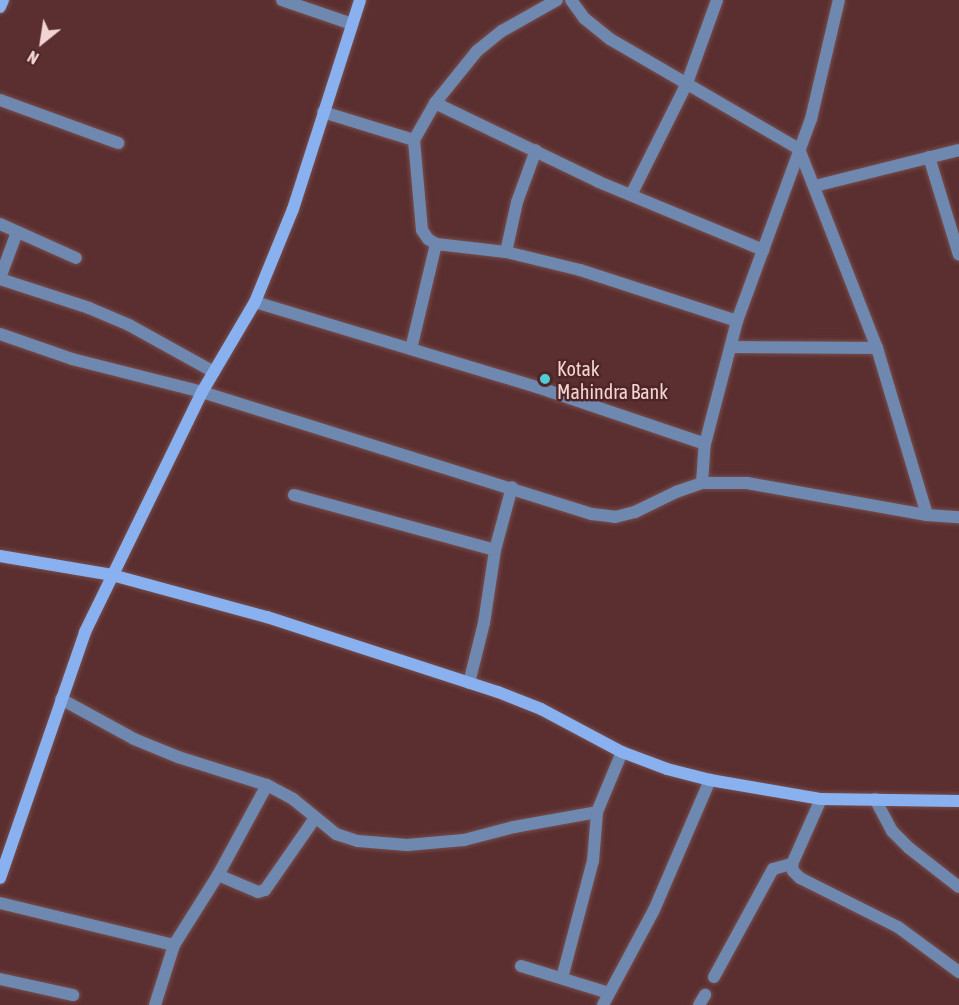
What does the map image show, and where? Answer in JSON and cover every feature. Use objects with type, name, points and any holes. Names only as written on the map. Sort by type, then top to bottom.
[{"type":"street","points":[[0,7],[3,0]]},
{"type":"street","points":[[282,0],[352,24]]},
{"type":"street","points":[[0,878],[85,632],[202,392],[255,302],[293,209],[360,0]]},
{"type":"street","points":[[557,0],[502,31],[477,51],[435,103],[414,140],[422,230],[428,239],[436,244],[506,252],[580,270],[737,321]]},
{"type":"street","points":[[571,0],[584,18],[610,39],[800,149],[877,348],[927,515]]},
{"type":"street","points":[[632,195],[687,83],[717,0]]},
{"type":"street","points":[[702,483],[705,444],[737,321],[812,119],[839,0]]},
{"type":"street","points":[[0,100],[118,143]]},
{"type":"street","points":[[435,103],[632,195],[762,250]]},
{"type":"street","points":[[324,112],[414,140]]},
{"type":"street","points":[[506,252],[518,202],[536,150]]},
{"type":"street","points":[[816,186],[959,150]]},
{"type":"street","points":[[928,158],[959,255]]},
{"type":"street","points":[[0,224],[76,258]]},
{"type":"street","points":[[18,231],[0,279],[89,308],[129,325],[214,372]]},
{"type":"street","points":[[411,349],[436,244]]},
{"type":"street","points":[[255,302],[537,387],[705,444]]},
{"type":"street","points":[[0,334],[72,358],[202,392],[592,513],[615,517],[635,512],[676,492],[702,483],[747,483],[927,515],[959,517]]},
{"type":"street","points":[[731,347],[877,348]]},
{"type":"street","points":[[469,683],[484,623],[495,550],[512,487]]},
{"type":"street","points":[[294,495],[495,550]]},
{"type":"street","points":[[0,556],[112,575],[267,617],[542,709],[622,752],[667,769],[710,780],[821,798],[959,801]]},
{"type":"street","points":[[61,699],[134,739],[178,758],[267,785],[293,799],[336,834],[358,841],[407,844],[464,840],[514,827],[597,812]]},
{"type":"street","points":[[562,978],[593,861],[597,812],[622,752]]},
{"type":"street","points":[[603,1005],[654,910],[710,780]]},
{"type":"street","points":[[155,1005],[174,945],[218,875],[267,785]]},
{"type":"street","points":[[821,798],[792,864],[793,871],[800,878],[898,927],[959,972]]},
{"type":"street","points":[[876,799],[892,831],[909,848],[959,886]]},
{"type":"street","points":[[218,875],[258,892],[265,890],[315,818]]},
{"type":"street","points":[[714,977],[773,869],[792,864]]},
{"type":"street","points":[[0,903],[174,945]]},
{"type":"street","points":[[521,966],[609,993]]},
{"type":"street","points":[[0,979],[73,995]]},
{"type":"place","name":"Kotak Mahindra Bank","points":[[545,379]]}]
